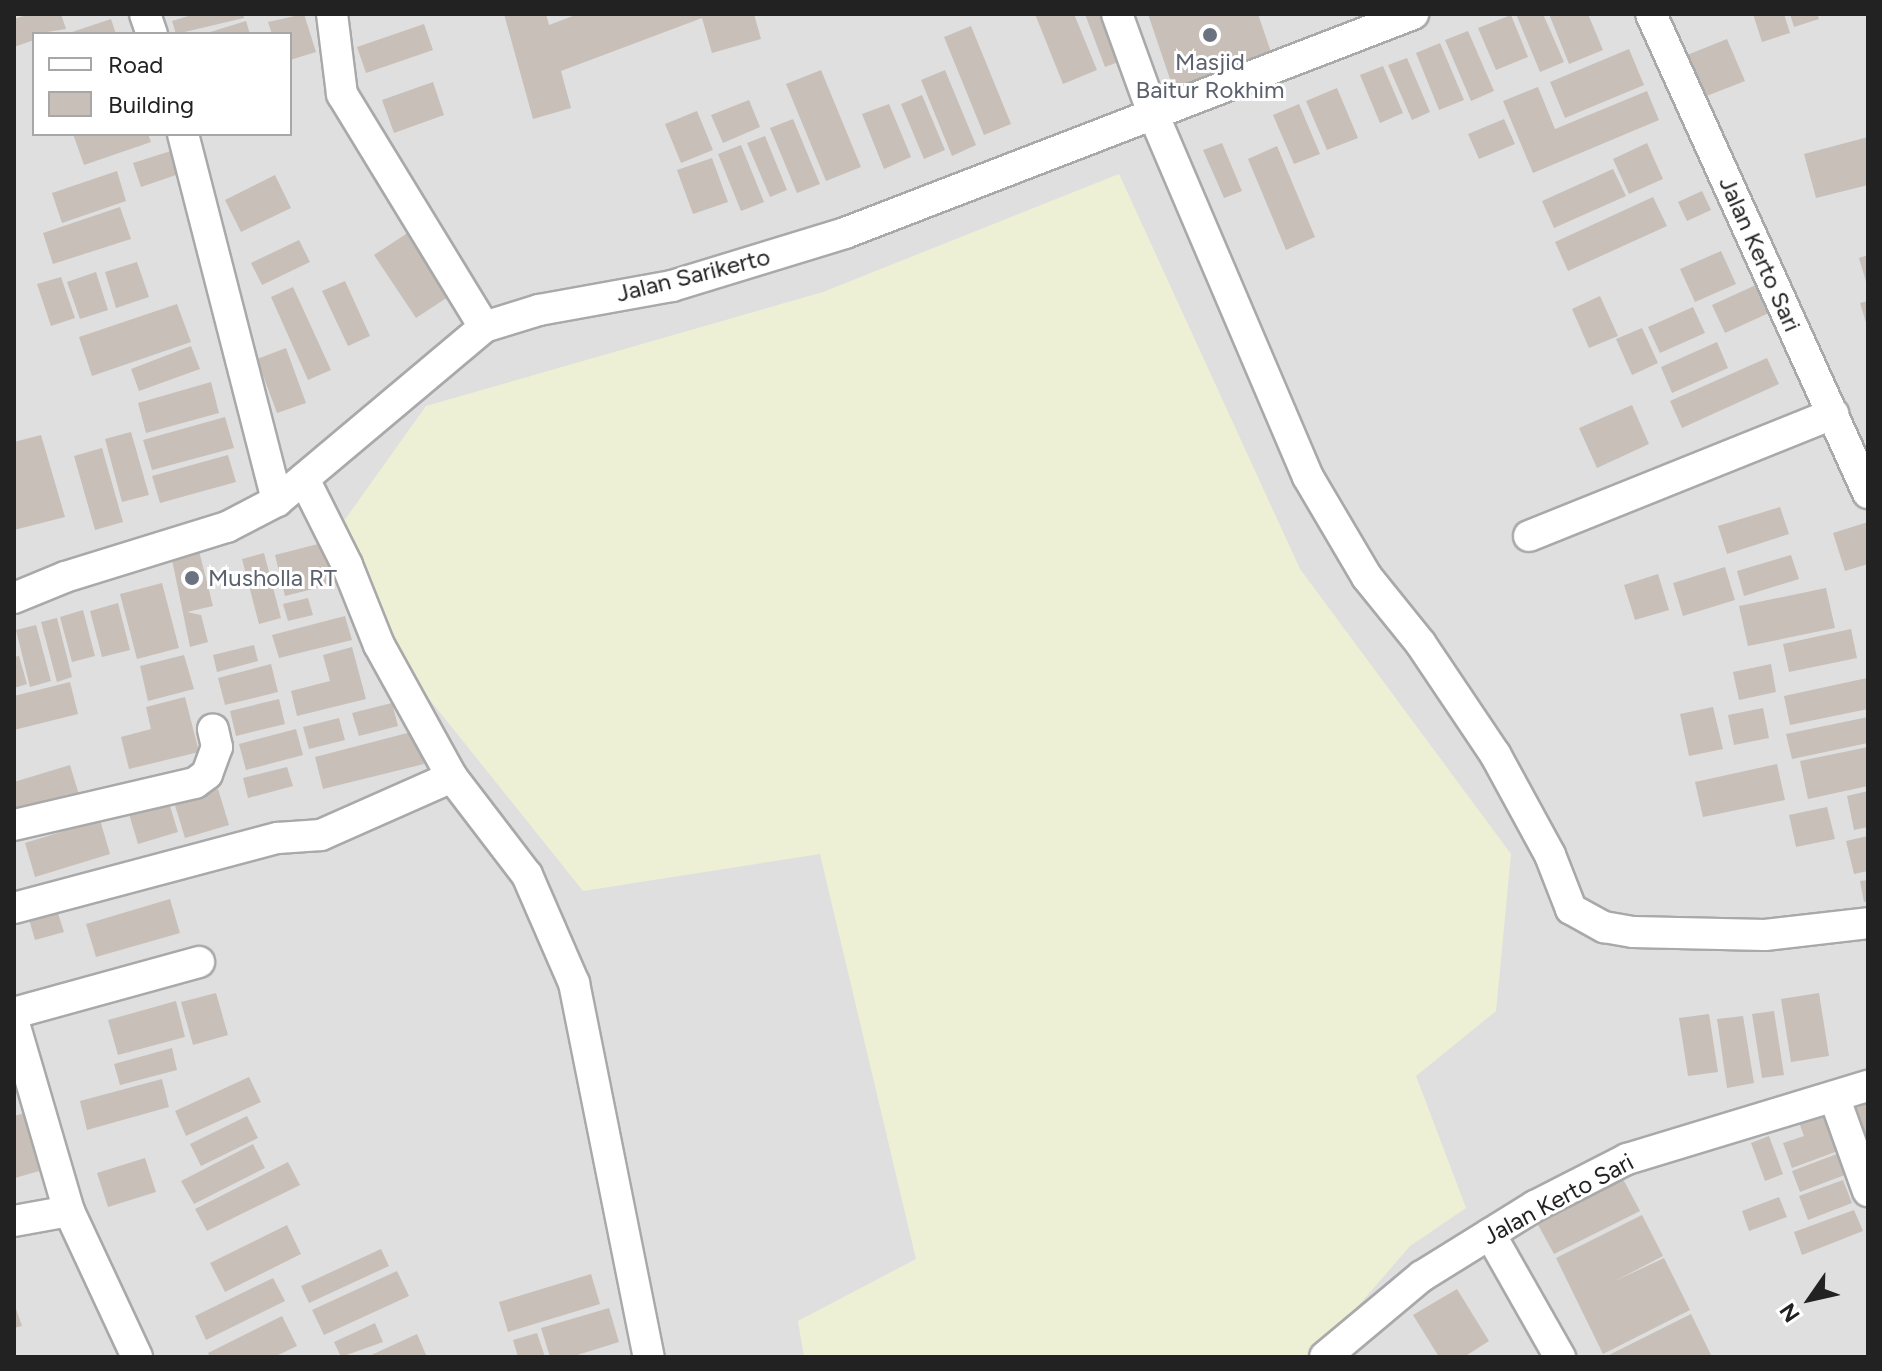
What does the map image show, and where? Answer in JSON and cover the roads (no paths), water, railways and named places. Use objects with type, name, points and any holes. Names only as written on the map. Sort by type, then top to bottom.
[{"type":"street","points":[[332,14],[342,94],[484,327]]},
{"type":"street","points":[[1117,14],[1154,116],[1314,489],[1367,577],[1421,644],[1495,754],[1550,855],[1571,909],[1604,927],[1633,932],[1765,935],[1868,923]]},
{"type":"street","name":"Jalan Sarikerto","points":[[14,598],[65,577],[227,527],[277,501],[484,327],[539,310],[672,286],[845,233],[1413,14]]},
{"type":"street","name":"Jalan Kerto Sari","points":[[1651,14],[1868,493]]},
{"type":"street","points":[[184,136],[277,501]]},
{"type":"street","points":[[1529,536],[1833,414]]},
{"type":"street","points":[[304,479],[347,565],[379,645],[452,777],[527,875],[574,983],[649,1357]]},
{"type":"street","points":[[14,825],[195,783],[207,774],[217,747],[213,729]]},
{"type":"street","points":[[14,908],[278,838],[321,835],[452,777]]},
{"type":"street","points":[[14,1013],[199,962]]},
{"type":"street","points":[[14,1023],[69,1211],[137,1357]]},
{"type":"street","name":"Jalan Kerto Sari","points":[[1325,1357],[1422,1276],[1490,1234],[1627,1159],[1835,1099],[1868,1086]]},
{"type":"street","points":[[1835,1099],[1868,1191]]},
{"type":"street","points":[[14,1221],[69,1211]]},
{"type":"street","points":[[1490,1234],[1560,1357]]},
{"type":"place","name":"Masjid Baitur Rokhim","points":[[1210,35]]},
{"type":"place","name":"Musholla RT","points":[[192,578]]}]
